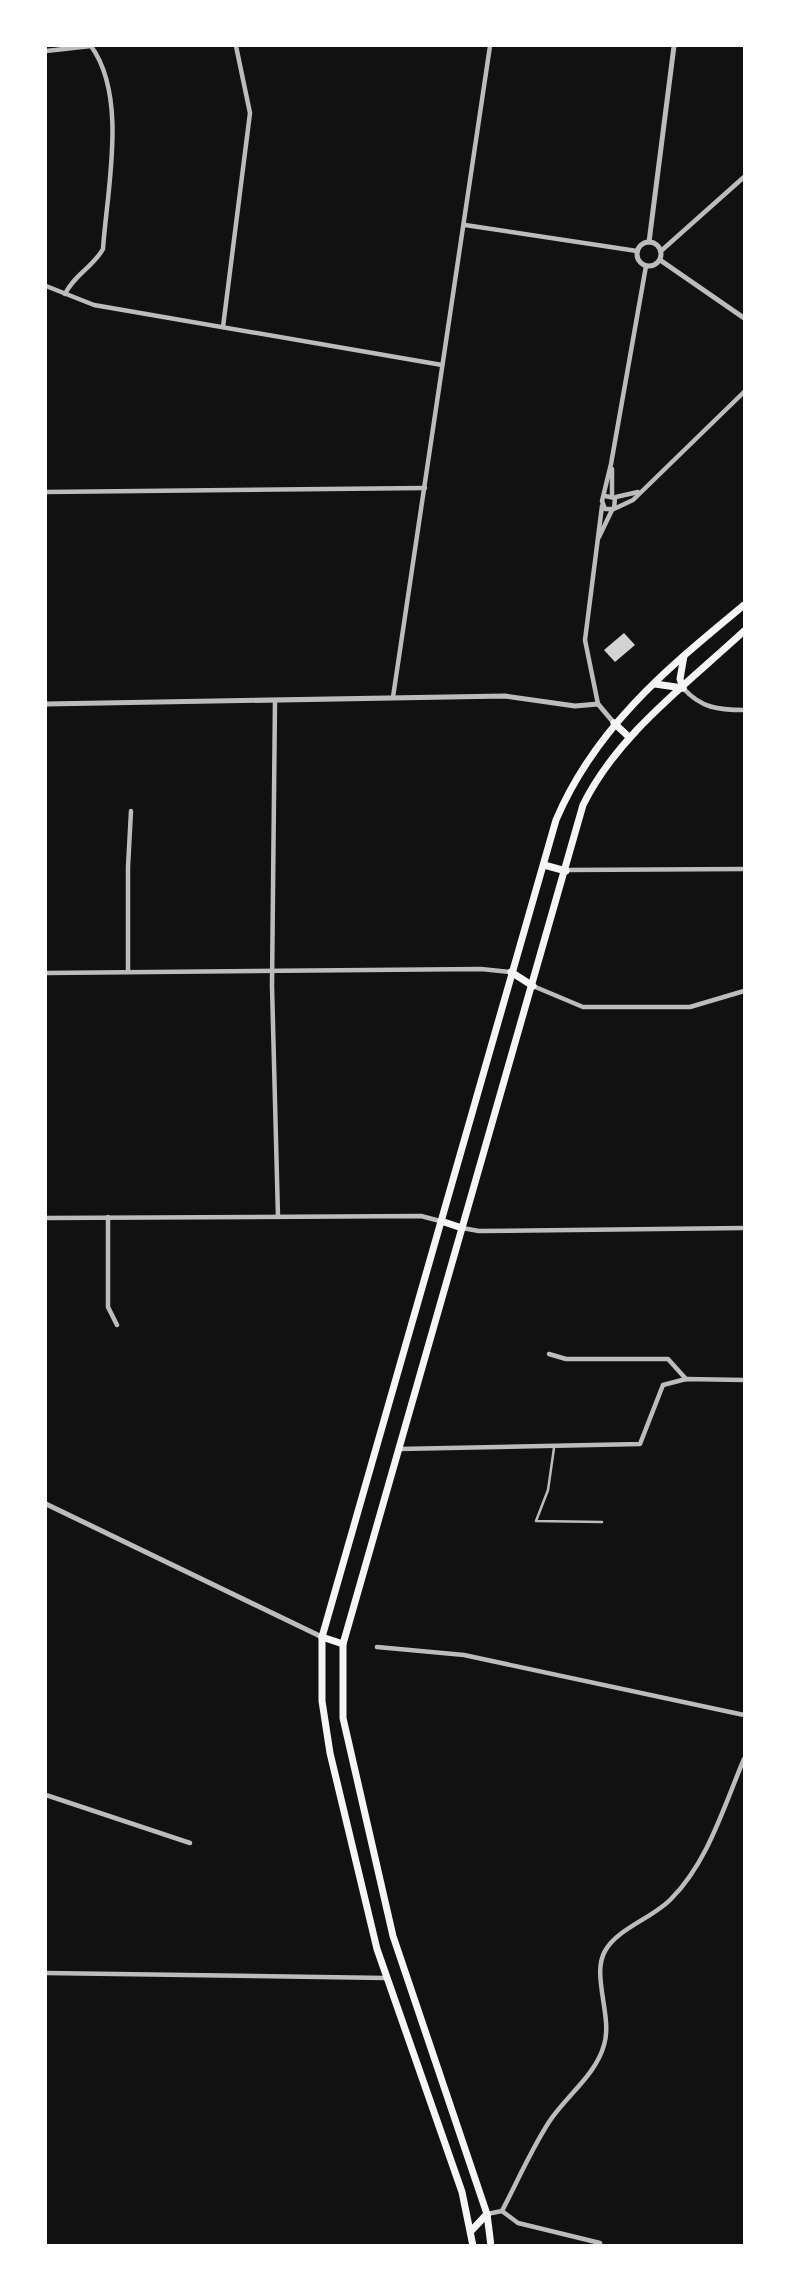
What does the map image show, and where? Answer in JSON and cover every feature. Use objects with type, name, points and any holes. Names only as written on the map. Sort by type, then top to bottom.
[{"type":"main road","points":[[473,2245],[457,2176],[385,1978],[330,1754],[322,1701],[322,1637],[556,820],[568,793],[614,723],[684,656],[744,605]]},
{"type":"main road","points":[[491,2245],[487,2214],[393,1936],[343,1718],[343,1644],[583,805],[605,765],[629,737],[744,631]]},
{"type":"main road","points":[[682,688],[680,679],[684,656]]},
{"type":"main road","points":[[654,684],[682,688]]},
{"type":"main road","points":[[614,723],[629,737]]},
{"type":"main road","points":[[544,865],[566,870]]},
{"type":"main road","points":[[511,972],[533,986]]},
{"type":"main road","points":[[441,1221],[462,1228]]},
{"type":"main road","points":[[322,1637],[343,1644]]},
{"type":"main road","points":[[471,2230],[487,2214]]},
{"type":"street","points":[[46,51],[91,46],[107,80],[113,110],[103,249],[98,258],[72,280],[65,295]]},
{"type":"street","points":[[223,327],[250,113],[236,46]]},
{"type":"street","points":[[393,697],[490,46]]},
{"type":"street","points":[[649,242],[674,46]]},
{"type":"street","points":[[649,242],[641,245],[637,251],[638,260],[646,266],[654,266],[660,260],[661,251],[744,177]]},
{"type":"street","points":[[465,225],[637,251]]},
{"type":"street","points":[[649,242],[661,251]]},
{"type":"street","points":[[660,260],[744,318]]},
{"type":"street","points":[[614,723],[598,704],[585,640],[602,505],[646,266]]},
{"type":"street","points":[[46,286],[94,304],[442,365]]},
{"type":"street","points":[[602,505],[606,510],[626,505],[744,392]]},
{"type":"street","points":[[599,538],[614,509],[611,464]]},
{"type":"street","points":[[46,492],[425,488]]},
{"type":"street","points":[[605,496],[638,492]]},
{"type":"street","points":[[682,688],[708,707],[744,710]]},
{"type":"street","points":[[46,704],[505,696],[575,706],[598,704]]},
{"type":"street","points":[[275,699],[273,972],[278,1217]]},
{"type":"street","points":[[128,971],[131,810]]},
{"type":"street","points":[[566,870],[744,869]]},
{"type":"street","points":[[46,973],[481,968],[511,972]]},
{"type":"street","points":[[533,986],[583,1007],[690,1007],[744,991]]},
{"type":"street","points":[[46,1218],[421,1216],[441,1221]]},
{"type":"street","points":[[108,1217],[108,1307],[117,1325]]},
{"type":"street","points":[[462,1228],[480,1231],[744,1228]]},
{"type":"street","points":[[549,1354],[566,1359],[668,1359],[686,1379]]},
{"type":"street","points":[[398,1449],[640,1444],[663,1385],[686,1379],[744,1380]]},
{"type":"street","points":[[46,1504],[322,1637]]},
{"type":"street","points":[[377,1647],[464,1655],[744,1715]]},
{"type":"street","points":[[502,2211],[549,2120],[600,2057],[607,2024],[601,1970],[603,1953],[611,1942],[669,1901],[684,1885],[705,1850],[744,1759]]},
{"type":"street","points":[[46,1795],[190,1843]]},
{"type":"street","points":[[46,1973],[385,1978]]},
{"type":"street","points":[[487,2214],[502,2211],[518,2223],[600,2243]]},
{"type":"lane","points":[[554,1444],[548,1490],[536,1521],[602,1522]]},
{"type":"building","points":[[624,633],[635,645],[615,662],[604,650]]}]
